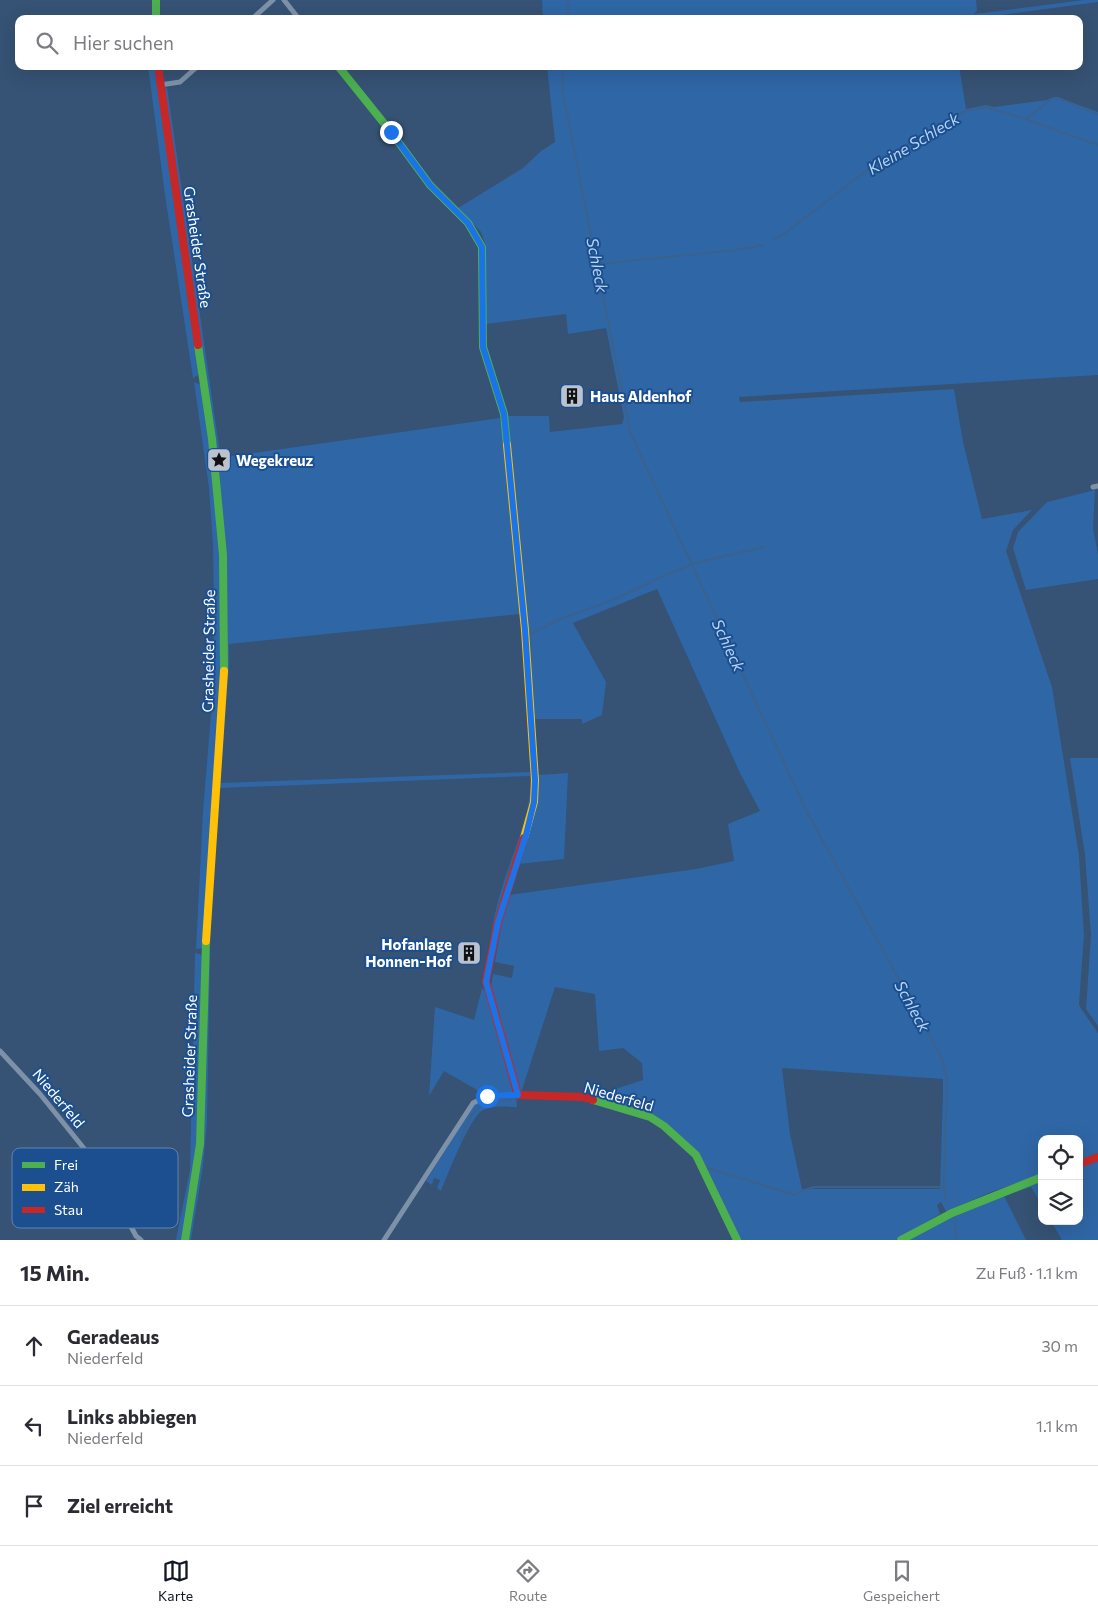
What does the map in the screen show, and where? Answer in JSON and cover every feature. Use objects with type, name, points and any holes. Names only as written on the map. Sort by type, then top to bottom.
[{"type":"street","points":[[156,0],[156,15]]},
{"type":"street","points":[[256,15],[273,0]]},
{"type":"street","points":[[284,0],[297,15]]},
{"type":"street","name":"Grasheider Straße","points":[[158,70],[212,439],[223,555],[224,668],[207,910],[200,1144],[185,1240]]},
{"type":"street","points":[[160,86],[180,82],[194,70]]},
{"type":"street","points":[[341,70],[391,132],[430,185],[468,223],[482,247],[483,347],[504,414],[525,630],[535,780],[534,802],[526,835],[498,922],[486,982],[518,1095]]},
{"type":"street","name":"Niederfeld","points":[[0,1051],[40,1094],[84,1148]]},
{"type":"street","name":"Niederfeld","points":[[384,1240],[473,1103],[487,1096],[518,1095],[583,1097],[650,1117],[664,1126],[696,1155],[736,1240]]},
{"type":"street","points":[[1083,1163],[1098,1157]]},
{"type":"street","points":[[901,1240],[931,1222],[964,1206],[1038,1178]]},
{"type":"street","name":"Niederfeld","points":[[132,1228],[136,1236],[141,1240]]},
{"type":"shaded area","points":[[542,0],[976,0],[977,10],[974,14],[1084,0],[1098,0],[1098,2],[1002,15],[543,15]]},
{"type":"shaded area","points":[[149,70],[156,70],[200,374],[193,378],[165,195]]},
{"type":"shaded area","points":[[547,70],[960,70],[966,109],[986,105],[994,107],[1057,97],[1098,112],[1098,375],[739,397],[740,402],[954,389],[963,442],[982,519],[1032,510],[1013,530],[1006,551],[1052,687],[1079,856],[1084,935],[1079,1004],[1098,1033],[1098,1154],[1083,1160],[1083,1135],[1038,1135],[1038,1175],[991,1192],[952,1209],[976,1205],[1038,1182],[1038,1198],[1031,1187],[1004,1196],[1026,1240],[906,1240],[949,1217],[941,1202],[937,1205],[940,1214],[895,1240],[740,1240],[702,1164],[665,1125],[590,1097],[643,1080],[642,1063],[623,1048],[599,1051],[595,994],[555,987],[521,1093],[491,987],[493,974],[512,978],[514,966],[495,962],[509,895],[696,869],[734,861],[728,824],[760,811],[740,773],[657,589],[573,623],[606,682],[602,715],[582,724],[582,719],[532,719],[507,416],[549,416],[550,432],[622,424],[624,417],[606,328],[568,334],[566,314],[486,324],[486,246],[481,232],[458,208],[523,168],[541,151],[555,142]],"holes":[[[782,1068],[943,1079],[940,1189],[802,1189],[790,1134]]]},
{"type":"shaded area","points":[[167,87],[220,453],[216,452],[164,91]]},
{"type":"shaded area","points":[[194,382],[203,386],[220,535],[222,658],[203,948],[196,949],[203,811],[211,714],[214,627],[213,545],[209,488]]},
{"type":"shaded area","points":[[500,418],[503,432],[520,614],[229,644],[220,783],[530,772],[530,775],[533,775],[531,803],[490,944],[498,900],[528,807],[530,776],[220,788],[220,784],[218,784],[225,548],[218,458]]},
{"type":"shaded area","points":[[1095,490],[1093,528],[1098,555],[1098,579],[1026,590],[1013,548],[1018,532],[1047,502]]},
{"type":"shaded area","points":[[1070,758],[1098,758],[1098,1026],[1086,1009],[1091,935],[1085,855]]},
{"type":"shaded area","points":[[568,773],[564,859],[519,864],[537,775]]},
{"type":"shaded area","points":[[220,788],[215,842],[210,948],[208,947],[217,789]]},
{"type":"shaded area","points":[[210,952],[207,1123],[203,1166],[191,1240],[188,1240],[197,1183],[208,955]]},
{"type":"shaded area","points":[[195,953],[200,954],[203,958],[196,1164],[183,1240],[176,1240],[190,1170]]},
{"type":"shaded area","points":[[482,988],[487,993],[513,1093],[484,1094],[444,1071],[429,1096],[435,1007],[474,1020]]},
{"type":"shaded area","points":[[516,1098],[517,1107],[491,1107],[478,1114],[460,1147],[441,1191],[437,1188],[440,1180],[434,1178],[432,1185],[426,1181],[475,1104],[487,1099]]},
{"type":"shaded area","points":[[1098,1161],[1098,1240],[1062,1240],[1053,1225],[1083,1225],[1083,1166]]},
{"type":"waterway","name":"Schleck","points":[[568,15],[569,0]]},
{"type":"waterway","name":"Schleck","points":[[564,70],[562,88],[630,432],[806,810],[942,1058],[947,1080],[944,1187],[946,1201]]},
{"type":"waterway","points":[[1026,119],[1051,99],[1058,98],[1098,114]]},
{"type":"waterway","name":"Kleine Schleck","points":[[774,239],[784,234],[883,158],[967,110],[986,107],[1098,145]]},
{"type":"waterway","name":"Kleine Schleck","points":[[597,264],[737,250],[763,245]]},
{"type":"waterway","points":[[531,661],[531,634],[557,620],[613,600],[663,576],[696,563],[764,547]]},
{"type":"waterway","points":[[528,811],[531,793]]},
{"type":"waterway","points":[[500,904],[518,846]]},
{"type":"waterway","points":[[460,1141],[469,1120],[479,1107],[493,1101],[516,1100]]},
{"type":"waterway","points":[[704,1167],[795,1195],[814,1187],[943,1187]]},
{"type":"waterway","name":"Schleck","points":[[955,1221],[956,1240]]},
{"type":"traffic: fast","points":[[156,0],[156,15]]},
{"type":"traffic: fast","points":[[341,70],[391,132],[430,185],[468,223],[482,247],[483,347],[504,414],[507,445]]},
{"type":"traffic: fast","points":[[198,345],[212,439],[223,555],[224,671]]},
{"type":"traffic: fast","points":[[185,1240],[200,1144],[206,941]]},
{"type":"traffic: fast","points":[[593,1100],[650,1117],[664,1126],[696,1155],[737,1240]]},
{"type":"traffic: fast","points":[[901,1240],[952,1213],[1038,1179]]},
{"type":"traffic: slow","points":[[507,445],[525,630],[535,780],[534,802],[524,838]]},
{"type":"traffic: slow","points":[[206,941],[224,671]]},
{"type":"traffic: jam","points":[[159,70],[198,345]]},
{"type":"traffic: jam","points":[[524,838],[498,922],[486,981],[518,1095],[583,1097],[593,1100]]},
{"type":"traffic: jam","points":[[1083,1163],[1098,1157]]},
{"type":"place","name":"Haus Aldenhof","points":[[572,396]]},
{"type":"place","name":"Wegekreuz","points":[[219,460]]},
{"type":"place","name":"Hofanlage Honnen-Hof","points":[[469,953]]},
{"type":"route","points":[[391,132],[430,185],[468,223],[482,247],[483,347],[504,414],[525,630],[535,780],[534,802],[526,835],[498,922],[486,982],[518,1095],[487,1096]]}]
